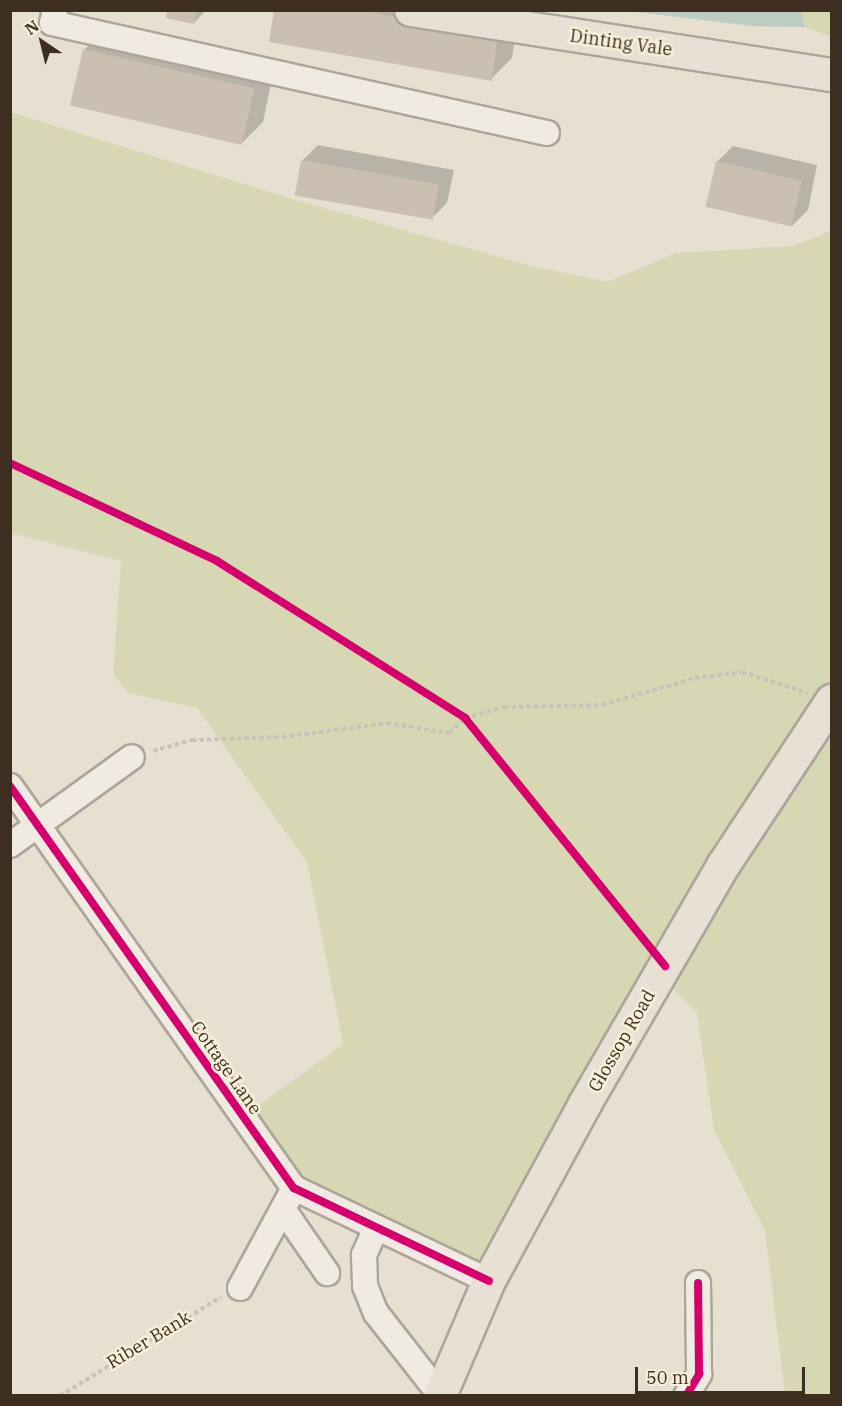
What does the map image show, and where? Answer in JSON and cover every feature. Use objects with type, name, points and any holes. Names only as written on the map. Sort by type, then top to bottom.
[{"type":"main road","name":"Dinting Vale","points":[[411,10],[831,75]]},
{"type":"main road","name":"Glossop Road","points":[[441,1395],[489,1281],[711,886],[831,702]]},
{"type":"street","points":[[55,10],[52,23],[547,133]]},
{"type":"street","points":[[10,845],[132,757]]},
{"type":"street","name":"Cottage Lane","points":[[10,786],[39,824],[288,1198],[327,1273]]},
{"type":"street","points":[[240,1288],[288,1198]]},
{"type":"street","name":"Cottage Lane","points":[[288,1198],[375,1228],[489,1281]]},
{"type":"street","points":[[375,1228],[364,1255],[365,1286],[376,1313],[441,1395]]},
{"type":"street","points":[[686,1395],[699,1374],[698,1282]]},
{"type":"path","points":[[132,757],[192,740],[282,737],[387,723],[449,733],[465,718],[504,707],[602,705],[694,678],[742,672],[831,702]]},
{"type":"path","points":[[457,714],[465,718],[472,728]]},
{"type":"green space","points":[[801,11],[831,11],[831,37],[805,27]]},
{"type":"green space","points":[[10,112],[296,200],[532,266],[608,282],[676,253],[793,246],[831,231],[831,1395],[785,1395],[765,1230],[714,1130],[697,1013],[668,983],[486,1274],[296,1181],[248,1113],[343,1044],[307,862],[197,708],[128,693],[113,674],[121,561],[11,533]]},
{"type":"shaded area","points":[[629,11],[801,11],[805,27],[752,26]]},
{"type":"building","points":[[167,10],[197,10],[194,24],[166,18]]},
{"type":"building","points":[[274,10],[358,10],[498,35],[492,81],[269,42]]},
{"type":"building","points":[[83,49],[254,89],[241,145],[70,106]]},
{"type":"building","points":[[301,160],[439,184],[433,220],[295,195]]},
{"type":"building","points":[[716,161],[802,181],[791,227],[705,207]]},
{"type":"cycle path","points":[[10,463],[217,561],[465,718],[665,966]]},
{"type":"cycle path","points":[[10,786],[294,1188],[489,1281]]},
{"type":"cycle path","points":[[686,1396],[699,1374],[698,1283]]}]
